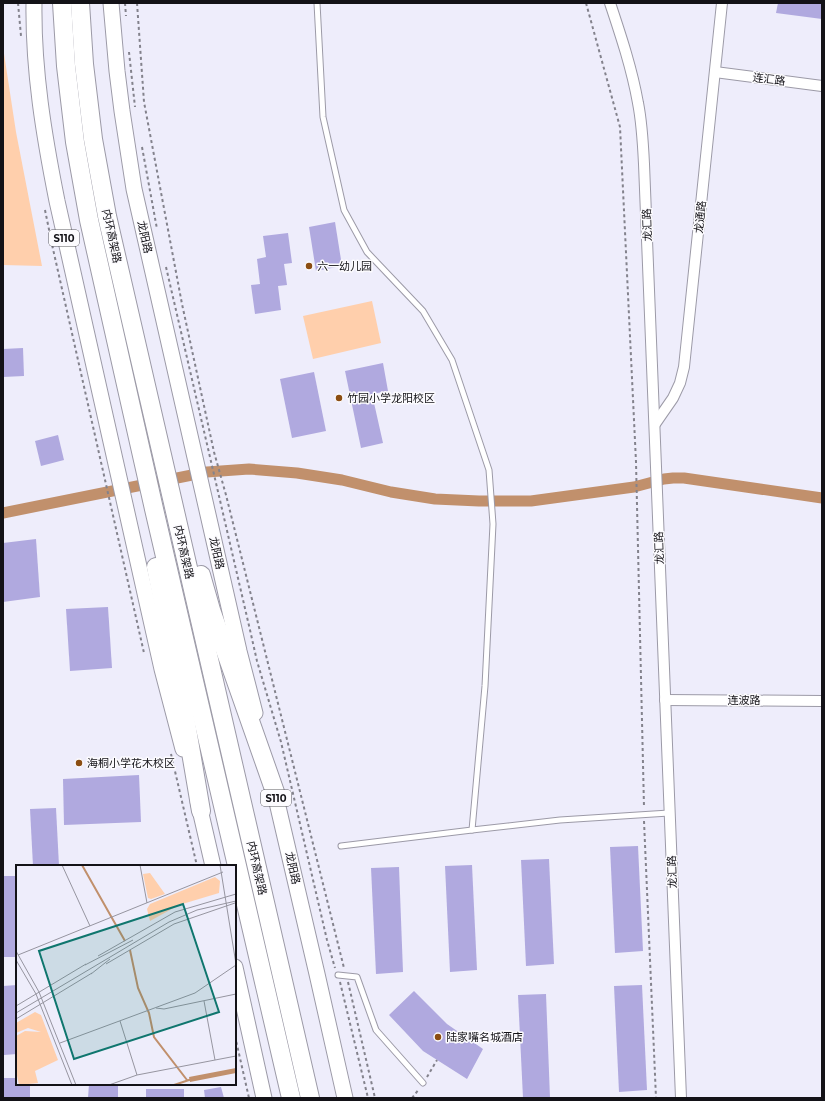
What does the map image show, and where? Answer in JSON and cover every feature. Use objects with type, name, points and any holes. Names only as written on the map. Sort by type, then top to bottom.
[{"type":"highway","name":"内环高架路","points":[[62,3],[66,66],[75,142],[89,220],[135,425],[150,510],[231,840],[291,1098]]},
{"type":"highway","name":"内环高架路","points":[[80,3],[84,64],[93,139],[107,216],[130,319],[178,504],[250,836],[310,1098]]},
{"type":"highway","points":[[178,504],[208,600],[275,792]]},
{"type":"highway","points":[[150,510],[161,597],[180,688],[201,811]]},
{"type":"main road","name":"S110","points":[[34,3],[38,78],[49,158],[110,471],[120,517],[201,811],[213,865]]},
{"type":"main road","name":"龙阳路","points":[[111,3],[114,47],[134,189],[201,450],[239,651],[275,792],[345,1098]]},
{"type":"main road","points":[[236,972],[264,1098]]},
{"type":"street","name":"龙汇路","points":[[610,3],[631,70],[641,119],[645,179],[681,1098]]},
{"type":"street","name":"龙通路","points":[[655,424],[680,383],[684,367],[722,3]]},
{"type":"street","name":"连汇路","points":[[715,72],[822,86]]},
{"type":"street","name":"连波路","points":[[665,700],[822,701]]},
{"type":"lane","points":[[317,3],[323,117],[344,210],[367,252],[423,310],[452,360],[489,470],[493,524],[485,686],[472,830]]},
{"type":"lane","points":[[341,846],[560,820],[669,813]]},
{"type":"lane","points":[[338,975],[357,977],[376,1030],[423,1083]]},
{"type":"path","points":[[125,3],[126,22]]},
{"type":"path","points":[[137,3],[144,102],[182,304],[214,452],[346,976],[375,1098]]},
{"type":"path","points":[[586,3],[620,127],[636,462],[637,515]]},
{"type":"path","points":[[129,45],[136,112]]},
{"type":"path","points":[[141,144],[158,232]]},
{"type":"path","points":[[165,263],[211,497],[280,742],[327,940],[338,975],[368,1098]]},
{"type":"path","points":[[110,471],[120,517]]},
{"type":"path","points":[[236,1040],[249,1098]]},
{"type":"shaded area","points":[[3,47],[16,132],[42,266],[3,265]]},
{"type":"shaded area","points":[[372,301],[381,343],[313,359],[303,316]]},
{"type":"building","points":[[778,3],[822,3],[822,19],[776,13]]},
{"type":"building","points":[[335,222],[342,266],[316,271],[309,227]]},
{"type":"building","points":[[288,233],[292,263],[284,264],[287,285],[278,286],[281,310],[255,314],[251,285],[260,284],[257,259],[266,257],[263,236]]},
{"type":"building","points":[[23,348],[24,376],[3,377],[3,349]]},
{"type":"building","points":[[383,363],[388,391],[372,394],[383,443],[361,448],[345,371]]},
{"type":"building","points":[[314,372],[326,431],[292,438],[280,379]]},
{"type":"building","points":[[58,435],[64,460],[41,466],[35,441]]},
{"type":"building","points":[[36,539],[40,597],[3,602],[3,543]]},
{"type":"building","points":[[108,607],[112,668],[70,671],[66,609]]},
{"type":"building","points":[[139,775],[141,822],[64,825],[63,779]]},
{"type":"building","points":[[56,808],[59,865],[33,865],[30,809]]},
{"type":"building","points":[[638,846],[643,951],[615,953],[610,847]]},
{"type":"building","points":[[549,859],[554,964],[526,966],[521,860]]},
{"type":"building","points":[[472,865],[477,970],[450,972],[445,866]]},
{"type":"building","points":[[399,867],[403,972],[376,974],[371,868]]},
{"type":"building","points":[[3,876],[16,876],[16,957],[3,957]]},
{"type":"building","points":[[16,985],[16,1054],[4,1055],[3,986]]},
{"type":"building","points":[[642,985],[647,1090],[619,1092],[614,986]]},
{"type":"building","name":"陆家嘴名城酒店","points":[[414,991],[447,1024],[483,1049],[467,1079],[423,1051],[389,1015]]},
{"type":"building","points":[[546,994],[550,1098],[523,1098],[518,995]]},
{"type":"building","points":[[3,1078],[16,1078],[16,1085],[30,1085],[30,1098],[4,1098]]},
{"type":"building","points":[[89,1085],[118,1085],[118,1098],[88,1098]]},
{"type":"building","points":[[221,1087],[224,1098],[205,1098],[204,1090]]},
{"type":"building","points":[[146,1089],[184,1089],[184,1098],[146,1098]]},
{"type":"waterway","points":[[3,513],[207,472],[249,469],[297,473],[342,480],[391,492],[435,499],[531,501],[634,487],[673,478],[684,478],[822,498]]},
{"type":"place","name":"六一幼儿园","points":[[309,266]]},
{"type":"place","name":"竹园小学龙阳校区","points":[[339,398]]},
{"type":"place","name":"海桐小学花木校区","points":[[79,763]]},
{"type":"place","name":"陆家嘴名城酒店","points":[[438,1037]]}]
